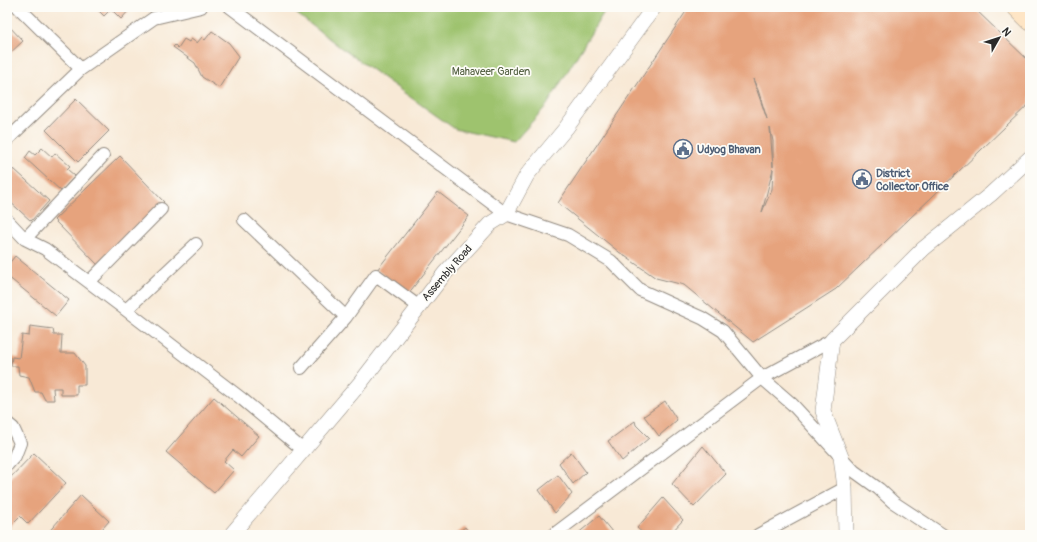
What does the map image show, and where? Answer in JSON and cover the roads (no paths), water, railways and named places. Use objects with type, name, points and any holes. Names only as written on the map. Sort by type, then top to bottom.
[{"type":"main road","points":[[1015,7],[1030,22]]},
{"type":"street","points":[[18,7],[81,70]]},
{"type":"street","points":[[7,140],[81,70],[154,18],[201,7]]},
{"type":"street","points":[[230,7],[506,214],[568,235],[611,262],[640,290],[707,321],[722,332],[762,378],[792,404],[854,471],[879,489],[893,502],[943,535]]},
{"type":"street","name":"Assembly Road","points":[[231,535],[302,449],[361,382],[418,306],[445,273],[490,224],[506,214],[527,175],[566,128],[654,7]]},
{"type":"street","points":[[25,239],[103,156]]},
{"type":"street","points":[[553,535],[762,378],[832,340],[923,249],[991,194],[1030,158]]},
{"type":"street","points":[[89,282],[161,209]]},
{"type":"street","points":[[7,220],[25,239],[45,249],[126,310],[242,399],[302,449]]},
{"type":"street","points":[[244,220],[346,318]]},
{"type":"street","points":[[126,310],[196,244]]},
{"type":"street","points":[[301,368],[346,318],[376,275],[418,306]]},
{"type":"street","points":[[832,340],[823,411],[841,457],[845,488],[846,535]]},
{"type":"street","points":[[7,422],[13,428],[20,443],[15,456],[7,465]]},
{"type":"street","points":[[758,535],[845,488]]},
{"type":"place","name":"Udyog Bhavan","points":[[683,149]]},
{"type":"place","name":"District Collector Office","points":[[862,179]]},
{"type":"park label","name":"Mahaveer Garden","points":[[491,71]]}]
